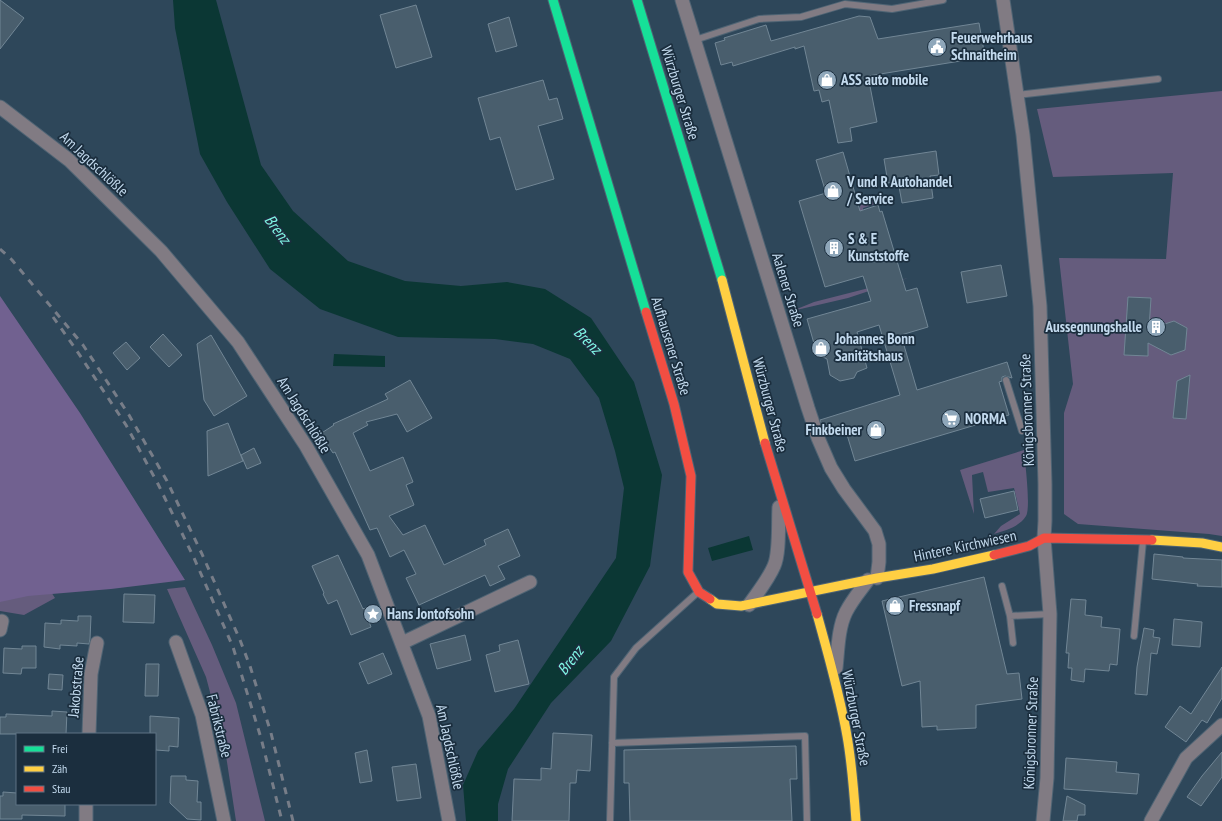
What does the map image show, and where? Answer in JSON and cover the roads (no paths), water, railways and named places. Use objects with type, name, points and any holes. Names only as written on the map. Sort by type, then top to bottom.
[{"type":"street","name":"Aufhausener Straße","points":[[552,0],[674,404],[691,476],[688,572],[699,592],[717,604],[741,606],[810,593]]},
{"type":"street","name":"Würzburger Straße","points":[[637,0],[732,316],[779,492],[835,678],[849,747],[856,821]]},
{"type":"street","name":"Aalener Straße","points":[[682,0],[818,438],[831,468],[844,489],[875,531],[879,544],[879,562],[872,579]]},
{"type":"street","name":"Königsbronner Straße","points":[[1003,0],[1023,135],[1040,306],[1045,484],[1044,538],[1050,614],[1047,778],[1043,821]]},
{"type":"street","name":"Am Jagdschlößle","points":[[0,107],[69,160],[161,251],[238,342],[306,446],[368,555],[430,716],[449,821]]},
{"type":"street","points":[[749,605],[775,565],[778,545],[779,492]]},
{"type":"street","name":"Hintere Kirchwiesen","points":[[810,593],[872,579],[1014,551],[1029,546],[1044,538],[1143,539],[1202,543],[1222,548]]},
{"type":"street","points":[[835,678],[841,629],[845,613],[853,600],[872,579]]},
{"type":"street","points":[[402,643],[530,582]]},
{"type":"street","name":"Fabrikstraße","points":[[176,642],[202,715],[224,821]]},
{"type":"street","name":"Jakobstraße","points":[[89,733],[91,674],[97,643]]},
{"type":"street","points":[[1151,821],[1186,758],[1222,726]]},
{"type":"street","points":[[86,805],[86,821]]},
{"type":"lane","points":[[695,40],[759,19],[801,17],[845,4],[892,9],[943,0]]},
{"type":"lane","points":[[1017,95],[1158,79]]},
{"type":"lane","points":[[1006,380],[1022,430]]},
{"type":"lane","points":[[1134,636],[1143,539]]},
{"type":"lane","points":[[1002,586],[1010,616],[1013,643]]},
{"type":"lane","points":[[610,821],[614,677],[636,648],[699,592]]},
{"type":"lane","points":[[1010,616],[1050,614]]},
{"type":"lane","points":[[612,743],[805,736],[807,821]]},
{"type":"water","name":"Brenz","points":[[173,0],[216,0],[261,165],[293,211],[348,261],[405,281],[461,286],[507,282],[545,289],[591,318],[634,382],[662,475],[650,566],[611,641],[551,703],[508,769],[498,804],[498,821],[466,821],[463,785],[478,751],[514,709],[616,558],[624,488],[615,451],[599,398],[570,359],[533,344],[495,339],[398,337],[320,309],[270,269],[227,202],[200,154],[175,28]]},
{"type":"water","points":[[334,354],[385,356],[385,367],[333,366]]},
{"type":"water","points":[[749,536],[753,550],[712,561],[708,548]]},
{"type":"railway","points":[[0,249],[12,260],[83,345],[129,415],[167,481],[202,554],[250,666],[271,733],[293,821]]},
{"type":"railway","points":[[53,317],[126,425],[158,484],[194,558],[233,647],[261,738],[282,821]]},
{"type":"place","name":"Feuerwehrhaus Schnaitheim","points":[[937,47]]},
{"type":"place","name":"ASS auto mobile","points":[[827,80]]},
{"type":"place","name":"V und R Autohandel / Service","points":[[833,191]]},
{"type":"place","name":"S & E Kunststoffe","points":[[834,248]]},
{"type":"place","name":"Aussegnungshalle","points":[[1156,327]]},
{"type":"place","name":"Johannes Bonn Sanitätshaus","points":[[821,348]]},
{"type":"place","name":"NORMA","points":[[951,419]]},
{"type":"place","name":"Finkbeiner","points":[[876,430]]},
{"type":"place","name":"Fressnapf","points":[[895,606]]},
{"type":"place","name":"Hans Jontofsohn","points":[[373,614]]}]
